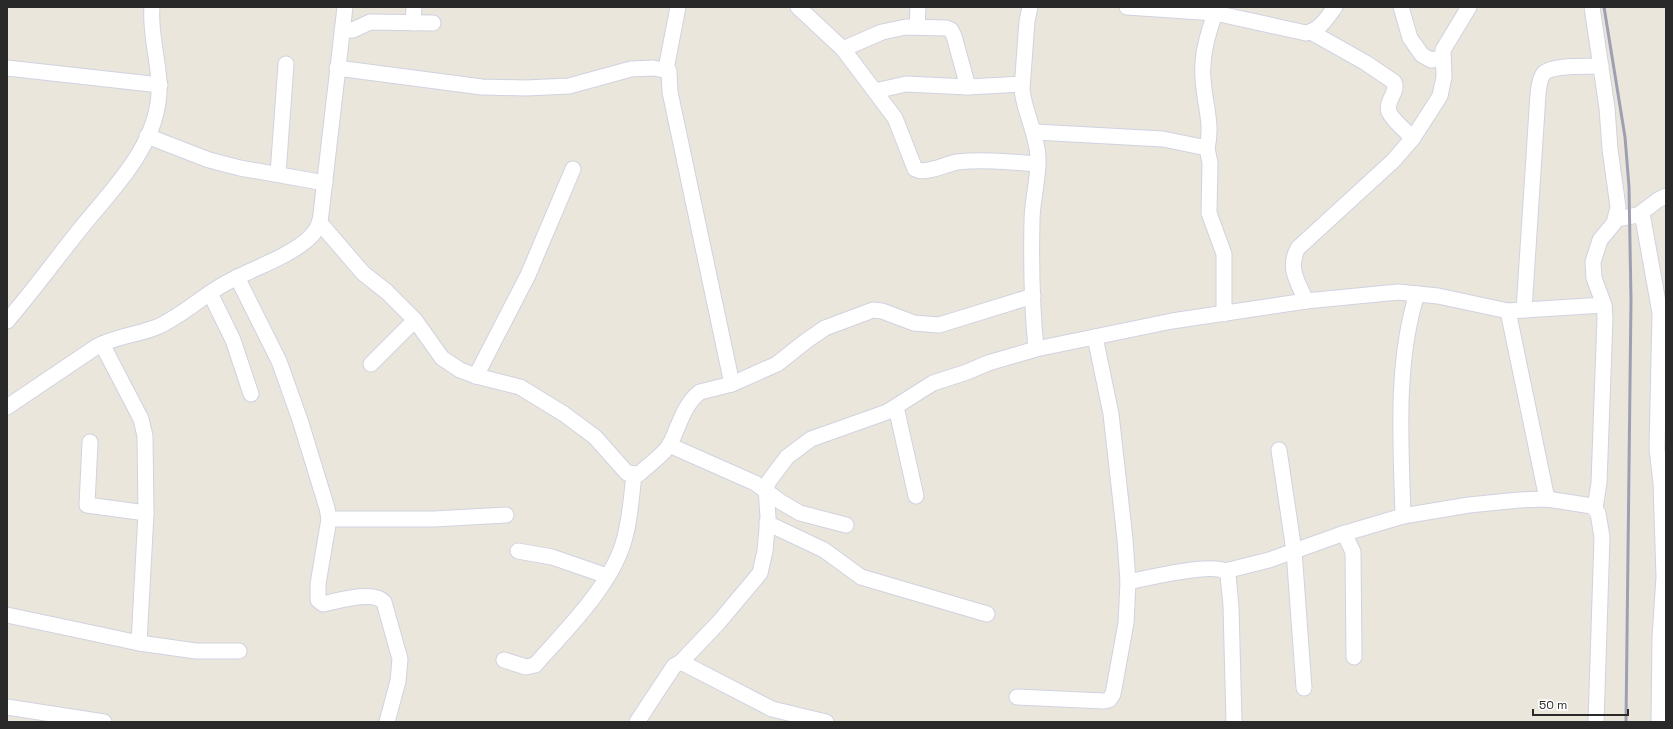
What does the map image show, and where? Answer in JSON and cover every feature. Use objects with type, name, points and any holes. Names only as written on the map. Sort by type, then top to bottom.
[{"type":"street","points":[[7,320],[122,176],[142,147],[158,106],[160,85],[152,7]]},
{"type":"street","points":[[7,407],[102,344],[140,334],[158,326],[237,277],[293,249],[315,233],[320,223],[345,7]]},
{"type":"street","points":[[413,23],[414,7]]},
{"type":"street","points":[[666,69],[678,7]]},
{"type":"street","points":[[798,7],[843,49],[895,118],[912,164],[918,170],[957,162],[981,161],[1038,164]]},
{"type":"street","points":[[917,27],[918,7]]},
{"type":"street","points":[[1030,7],[1027,21],[1022,84],[1023,99],[1035,132],[1038,164],[1032,221],[1032,296],[1036,349]]},
{"type":"street","points":[[1127,7],[1216,10],[1299,32],[1311,32],[1366,63],[1394,82],[1395,90],[1389,104],[1390,114],[1413,138]]},
{"type":"street","points":[[1311,32],[1322,25],[1335,7]]},
{"type":"street","points":[[1401,7],[1410,38],[1422,54],[1431,60],[1443,58]]},
{"type":"street","points":[[1306,301],[1293,267],[1293,257],[1298,248],[1393,161],[1413,138],[1440,96],[1444,77],[1443,50],[1469,7]]},
{"type":"street","points":[[1592,7],[1601,66],[1618,207],[1616,219],[1600,240],[1593,262],[1594,278],[1604,305],[1605,348],[1598,483],[1595,508],[1601,521],[1602,538],[1596,722]]},
{"type":"street","points":[[1216,10],[1204,47],[1202,77],[1210,130],[1207,148],[1210,163],[1209,213],[1224,254],[1224,314]]},
{"type":"street","points":[[342,30],[353,30],[370,22],[433,24]]},
{"type":"street","points":[[843,49],[882,32],[917,27],[941,27],[951,30],[968,87]]},
{"type":"street","points":[[278,174],[286,64]]},
{"type":"street","points":[[1524,310],[1540,80],[1544,74],[1557,68],[1601,66]]},
{"type":"street","points":[[7,68],[160,85]]},
{"type":"street","points":[[337,68],[482,87],[519,88],[569,86],[626,70],[666,69],[669,71],[671,74],[669,88],[732,384]]},
{"type":"street","points":[[875,91],[906,84],[968,87],[1022,84]]},
{"type":"street","points":[[1035,132],[1163,139],[1207,148]]},
{"type":"street","points":[[147,136],[209,160],[240,168],[325,183]]},
{"type":"street","points":[[476,376],[528,275],[573,169]]},
{"type":"street","points":[[1616,219],[1638,215],[1666,196]]},
{"type":"street","points":[[1642,213],[1660,312],[1657,449],[1661,482],[1664,577],[1660,637],[1659,722]]},
{"type":"street","points":[[320,223],[363,272],[387,292],[415,320],[442,358],[460,370],[476,376],[520,387],[564,414],[594,437],[627,473],[634,475],[639,474],[669,445],[688,406],[700,392],[732,384],[777,364],[806,340],[825,328],[873,310],[882,311],[914,323],[939,325],[1032,296]]},
{"type":"street","points":[[237,277],[279,360],[320,485],[329,519],[318,584],[318,600],[323,604],[350,598],[374,597],[381,599],[384,602],[400,659],[398,681],[387,722]]},
{"type":"street","points":[[636,722],[674,666],[682,662],[719,622],[760,573],[765,551],[768,509],[766,491],[769,480],[779,466],[801,446],[823,434],[887,412],[933,383],[967,372],[988,363],[1036,349],[1172,321],[1306,301],[1398,292],[1452,299],[1508,311],[1604,305]]},
{"type":"street","points":[[210,293],[233,340],[251,394]]},
{"type":"street","points":[[1403,516],[1401,425],[1404,354],[1411,312],[1417,294]]},
{"type":"street","points":[[1508,311],[1547,499]]},
{"type":"street","points":[[371,364],[415,320]]},
{"type":"street","points":[[1017,697],[1096,701],[1109,700],[1113,694],[1125,629],[1128,582],[1125,539],[1111,414],[1095,337]]},
{"type":"street","points":[[102,344],[143,427],[147,471],[139,643]]},
{"type":"street","points":[[896,407],[916,496]]},
{"type":"street","points":[[90,442],[87,505],[146,513]]},
{"type":"street","points":[[669,445],[755,483],[800,513],[846,525]]},
{"type":"street","points":[[1279,450],[1294,551],[1304,688]]},
{"type":"street","points":[[504,660],[526,667],[535,665],[588,604],[607,576],[622,549],[626,533],[634,475]]},
{"type":"street","points":[[1128,582],[1212,568],[1225,571],[1270,560],[1344,533],[1403,516],[1469,505],[1547,499],[1595,508]]},
{"type":"street","points":[[329,519],[434,519],[506,515]]},
{"type":"street","points":[[767,523],[824,550],[861,577],[987,614]]},
{"type":"street","points":[[1344,533],[1353,552],[1354,657]]},
{"type":"street","points":[[518,551],[552,557],[607,576]]},
{"type":"street","points":[[1225,571],[1228,575],[1231,606],[1234,722]]},
{"type":"street","points":[[7,615],[139,643],[196,651],[239,650]]},
{"type":"street","points":[[682,662],[753,700],[774,716],[826,722]]},
{"type":"street","points":[[7,706],[73,720],[104,722]]},
{"type":"railway","points":[[1604,7],[1625,137],[1629,187],[1631,300],[1626,722]]}]
